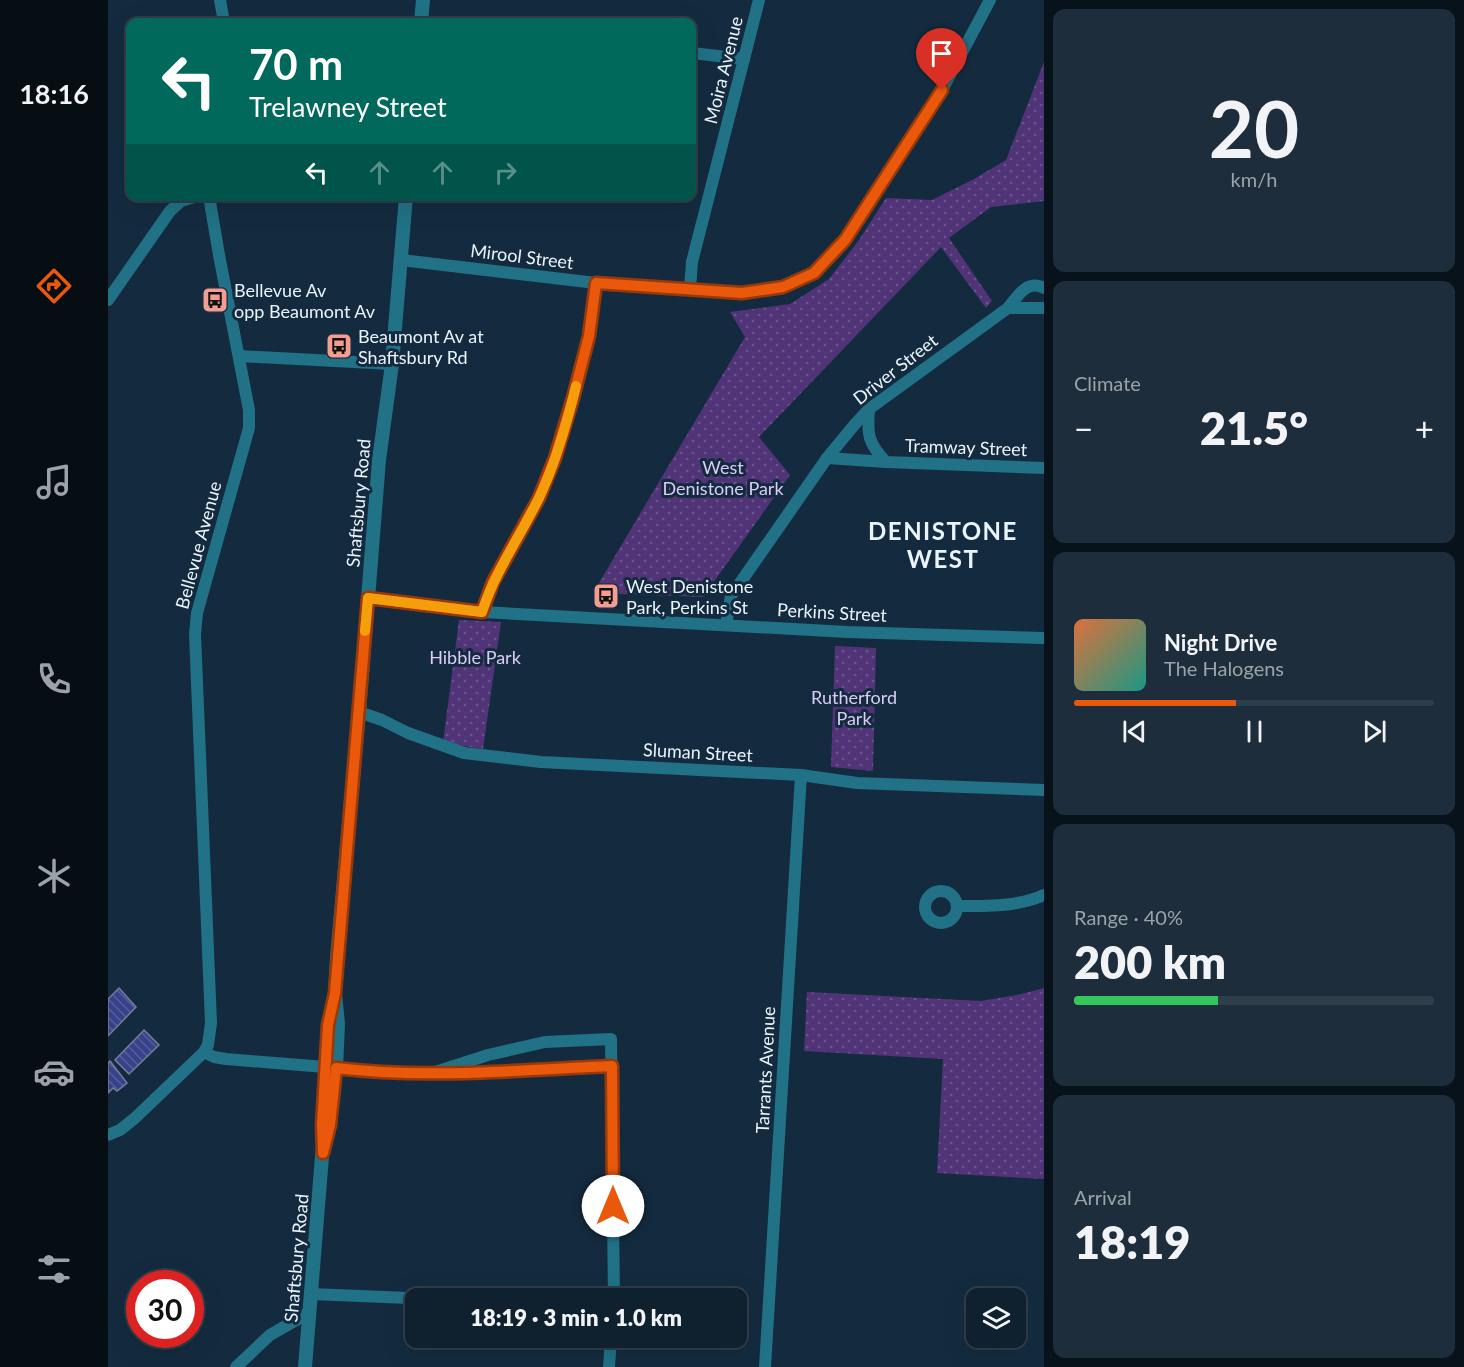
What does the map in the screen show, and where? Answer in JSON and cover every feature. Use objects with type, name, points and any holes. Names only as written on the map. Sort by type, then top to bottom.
[{"type":"street","points":[[220,0],[223,18]]},
{"type":"street","points":[[421,18],[423,0]]},
{"type":"street","name":"Moira Avenue","points":[[690,288],[692,262],[759,0]]},
{"type":"street","name":"Mirool Street","points":[[401,260],[596,283],[742,293],[783,287],[814,273],[845,240],[942,90],[990,0]]},
{"type":"street","points":[[696,53],[744,59]]},
{"type":"street","points":[[108,300],[170,211],[181,201]]},
{"type":"street","name":"Bellevue Avenue","points":[[204,1052],[208,1045],[211,1023],[195,634],[197,613],[249,428],[249,410],[210,201]]},
{"type":"street","name":"Shaftsbury Road","points":[[305,1367],[323,1153],[322,1125],[339,1023],[335,993],[379,460],[392,364],[406,201]]},
{"type":"street","points":[[482,612],[493,582],[539,498],[555,458],[589,336],[596,283]]},
{"type":"street","name":"Driver Street","points":[[726,625],[730,596],[827,458],[869,409],[1008,308],[1024,289],[1030,286],[1044,288]]},
{"type":"street","points":[[1008,308],[1044,308]]},
{"type":"street","points":[[239,356],[392,364]]},
{"type":"street","name":"Tramway Street","points":[[869,409],[869,433],[872,445],[886,462]]},
{"type":"street","name":"Tramway Street","points":[[827,458],[1044,468]]},
{"type":"street","name":"Perkins Street","points":[[368,598],[482,612],[847,632],[1044,638]]},
{"type":"street","points":[[1044,633],[1044,646]]},
{"type":"street","name":"Sluman Street","points":[[359,712],[464,753],[541,762],[801,776],[857,783],[1044,790]]},
{"type":"street","name":"Tarrants Avenue","points":[[765,1367],[801,776]]},
{"type":"street","points":[[958,906],[983,907],[1016,903],[1044,895]]},
{"type":"street","points":[[429,1074],[488,1054],[545,1042],[611,1039],[614,1288]]},
{"type":"street","points":[[108,1135],[120,1130],[135,1118],[204,1052],[226,1059],[369,1072],[449,1074],[612,1066]]},
{"type":"street","points":[[312,1294],[405,1298]]},
{"type":"street","points":[[236,1367],[270,1335],[310,1312]]},
{"type":"street","points":[[609,1367],[610,1348]]},
{"type":"green space","name":"West Denistone Park","points":[[1044,62],[1044,201],[991,207],[949,238],[992,301],[986,308],[941,247],[759,437],[790,475],[703,597],[593,593],[745,337],[730,312],[790,304],[829,279],[859,240],[886,198],[932,200],[1006,160]]},
{"type":"green space","name":"Hibble Park","points":[[459,620],[501,622],[483,749],[443,743]]},
{"type":"green space","name":"Rutherford Park","points":[[835,646],[876,648],[873,771],[831,767]]},
{"type":"green space","points":[[1044,988],[1044,1179],[937,1173],[943,1059],[804,1051],[807,992],[981,1001]]},
{"type":"building","points":[[119,988],[136,1007],[108,1036],[108,999]]},
{"type":"building","points":[[144,1030],[159,1045],[129,1074],[115,1060]]},
{"type":"building","points":[[110,1061],[127,1083],[117,1091],[113,1088],[108,1093],[108,1063]]},
{"type":"slow traffic","points":[[365,631],[368,598],[482,612],[493,582],[539,498],[555,458],[576,386]]},
{"type":"place","name":"Bellevue Av opp Beaumont Av","points":[[215,300]]},
{"type":"place","name":"Beaumont Av at Shaftsbury Rd","points":[[339,346]]},
{"type":"place","name":"West Denistone Park, Perkins St","points":[[606,596]]},
{"type":"district","name":"DENISTONE WEST","points":[[943,544]]},
{"type":"route","points":[[613,1206],[612,1066],[449,1074],[369,1072],[336,1068],[330,1125],[323,1153],[322,1125],[328,1025],[335,993],[368,598],[482,612],[493,582],[539,498],[555,458],[589,336],[596,283],[742,293],[783,287],[814,273],[845,240],[942,90]]}]
